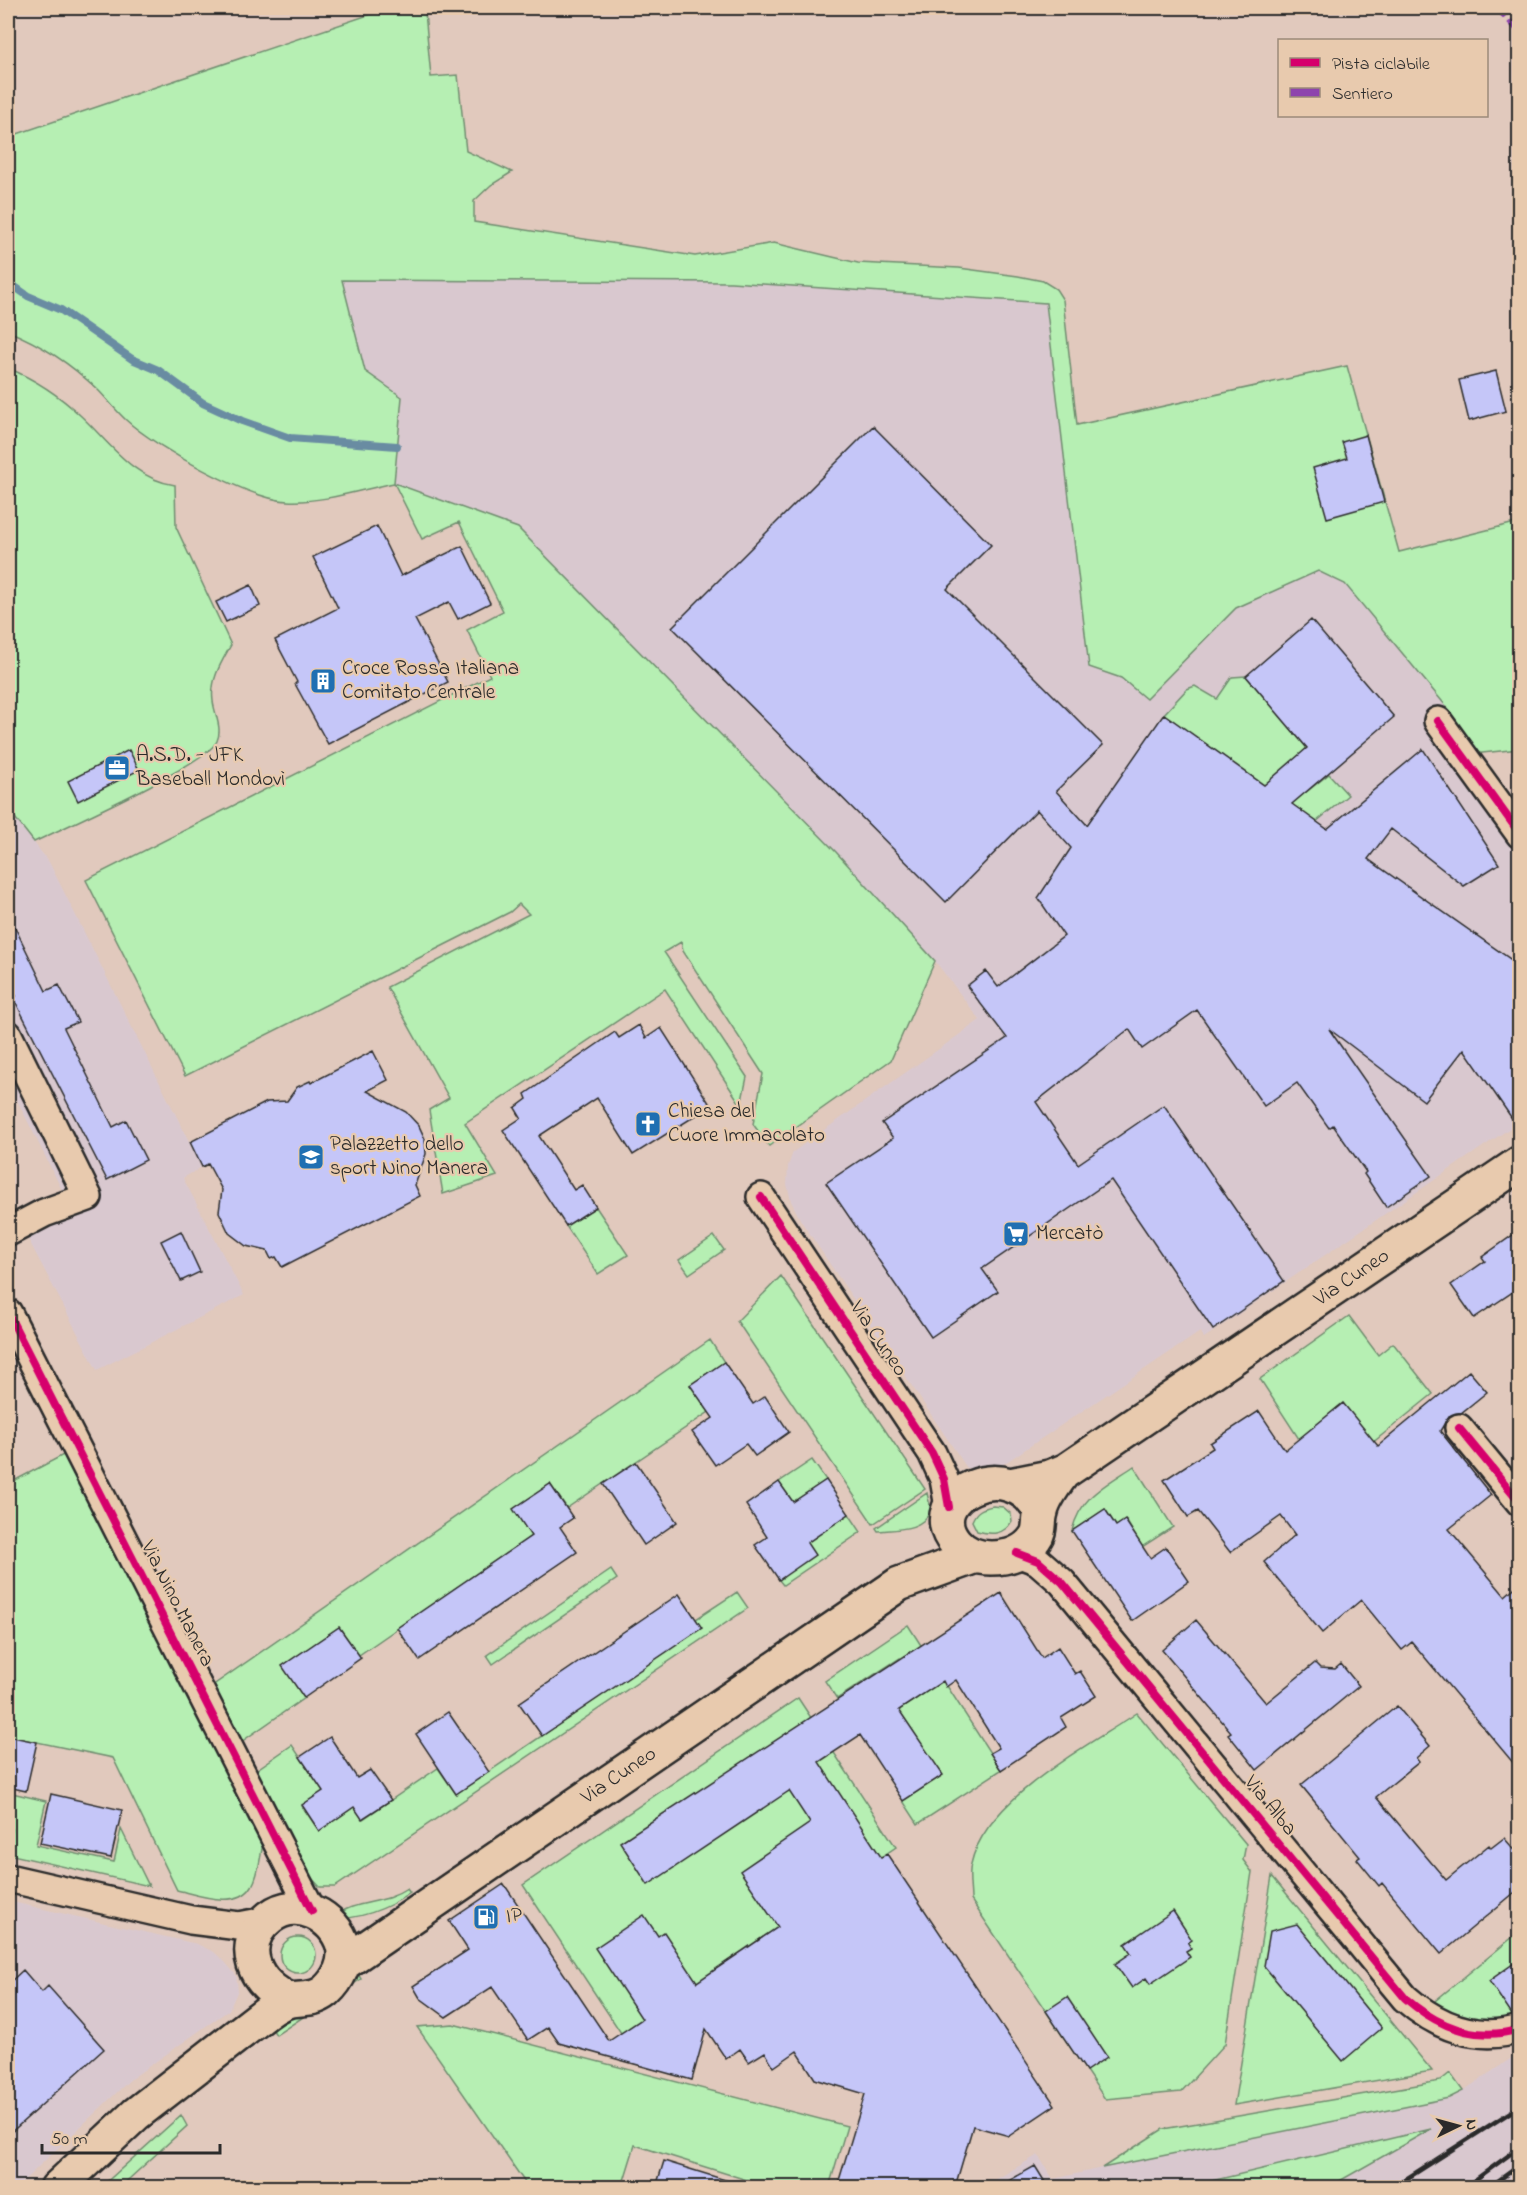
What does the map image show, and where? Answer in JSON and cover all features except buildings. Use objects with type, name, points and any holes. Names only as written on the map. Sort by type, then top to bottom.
[{"type":"main road","name":"Via Cuneo","points":[[899,1584],[937,1538],[956,1497],[975,1486],[1010,1485],[1064,1473],[1520,1163]]},
{"type":"main road","name":"Via Cuneo","points":[[57,2187],[136,2114],[274,2007],[291,2000],[308,2000],[324,1993],[336,1980],[343,1964],[899,1584],[976,1556],[998,1557],[1017,1553],[1036,1538],[1040,1519],[1064,1473]]},
{"type":"main road","points":[[1010,1485],[1023,1489],[1032,1496],[1040,1519]]},
{"type":"main road","name":"Via Cuneo","points":[[948,1515],[951,1538],[960,1548],[976,1556]]},
{"type":"main road","name":"Via Cuneo","points":[[235,2038],[250,2017],[257,1971],[253,1946],[268,1919],[288,1910],[323,1918],[378,1922],[429,1906]]},
{"type":"main road","points":[[323,1918],[344,1951],[343,1964]]},
{"type":"main road","points":[[257,1971],[275,1994],[291,2000]]},
{"type":"street","points":[[1438,721],[1520,834]]},
{"type":"street","points":[[8,1035],[88,1197],[36,1216],[8,1232]]},
{"type":"street","name":"Via Cuneo","points":[[761,1197],[932,1453],[944,1479],[948,1515]]},
{"type":"street","name":"Via Nino Manera","points":[[8,1313],[280,1847],[323,1918]]},
{"type":"street","points":[[1459,1428],[1520,1502]]},
{"type":"street","name":"Via Cuneo","points":[[932,1453],[954,1474],[975,1486]]},
{"type":"street","name":"Via Alba","points":[[1040,1519],[1048,1559],[1062,1582]]},
{"type":"street","name":"Via Alba","points":[[1017,1553],[1038,1562],[1062,1582],[1251,1792],[1405,1998],[1419,2010],[1451,2028],[1486,2035],[1520,2029]]},
{"type":"street","name":"Via Nino Manera","points":[[268,1919],[277,1901],[281,1876],[280,1847]]},
{"type":"street","points":[[8,1878],[191,1920],[239,1926],[268,1919]]},
{"type":"street","points":[[191,1920],[229,1937],[257,1971]]},
{"type":"shaded area","points":[[342,280],[731,282],[1046,303],[1089,667],[1121,678],[1146,699],[1236,608],[1318,571],[1345,584],[1446,706],[1473,754],[1519,820],[1519,1122],[1204,1338],[1200,1332],[996,1469],[967,1468],[801,1221],[791,1201],[787,1184],[788,1166],[793,1152],[980,1020],[935,961],[836,852],[518,528],[394,483],[402,397],[365,371]]},
{"type":"shaded area","points":[[8,809],[49,862],[202,1167],[183,1178],[244,1295],[97,1370],[26,1235],[72,1210],[8,1082]]},
{"type":"shaded area","points":[[8,1901],[197,1944],[214,1952],[225,1962],[236,1975],[238,1990],[229,2010],[131,2079],[17,2187],[8,2188]]},
{"type":"shaded area","points":[[1519,2053],[1519,2187],[981,2188],[1038,2155],[1053,2179],[1102,2168],[1163,2129],[1440,2081],[1450,2073],[1463,2091]]},
{"type":"green space","points":[[389,8],[437,8],[425,12],[431,77],[458,75],[466,151],[512,172],[491,185],[474,201],[474,222],[695,256],[774,243],[858,263],[959,268],[1043,281],[1056,289],[1063,300],[1077,425],[1347,366],[1399,552],[1519,522],[1519,749],[1473,754],[1446,706],[1345,584],[1318,571],[1236,608],[1146,699],[1121,678],[1089,667],[1046,303],[731,282],[342,280],[365,371],[402,397],[394,483],[327,498],[300,501],[270,498],[250,491],[227,482],[180,457],[126,420],[98,390],[67,364],[33,342],[8,331],[8,137]]},
{"type":"green space","points":[[8,368],[56,395],[134,468],[160,481],[175,485],[176,527],[231,645],[217,672],[213,686],[219,736],[208,751],[163,779],[34,842],[8,809]]},
{"type":"green space","points":[[394,483],[518,528],[836,852],[935,961],[891,1060],[769,1146],[753,1124],[763,1074],[683,951],[681,942],[664,952],[747,1077],[741,1105],[665,989],[465,1123],[497,1176],[443,1194],[429,1110],[449,1098],[387,987],[529,914],[519,904],[510,912],[185,1076],[86,880],[490,676],[467,630],[503,611],[459,522],[422,539]]},
{"type":"green space","points":[[1246,676],[1307,748],[1283,770],[1305,793],[1329,774],[1348,795],[1316,822],[1164,714],[1187,689],[1195,686],[1217,699],[1232,677]]},
{"type":"green space","points":[[596,1207],[628,1255],[598,1274],[566,1226]]},
{"type":"green space","points":[[714,1236],[724,1250],[689,1274],[679,1260]]},
{"type":"green space","points":[[781,1276],[925,1489],[873,1524],[737,1321]]},
{"type":"green space","points":[[1349,1316],[1378,1355],[1393,1343],[1433,1394],[1330,1477],[1365,1431],[1343,1403],[1299,1439],[1260,1379]]},
{"type":"green space","points":[[710,1340],[724,1362],[690,1385],[709,1412],[567,1508],[550,1484],[514,1509],[531,1536],[359,1655],[339,1627],[283,1666],[304,1698],[241,1742],[212,1686]]},
{"type":"green space","points":[[67,1453],[263,1844],[254,1882],[246,1893],[237,1897],[217,1899],[177,1890],[113,1758],[8,1736],[8,1484]]},
{"type":"green space","points":[[812,1460],[826,1480],[793,1502],[779,1482]]},
{"type":"green space","points":[[1134,1466],[1173,1527],[1142,1547],[1126,1520],[1116,1526],[1105,1509],[1072,1531],[1081,1509],[1088,1500]]},
{"type":"green space","points":[[927,1493],[931,1510],[922,1522],[909,1528],[878,1531],[876,1528]]},
{"type":"green space","points":[[993,1506],[1003,1507],[1011,1514],[1012,1521],[1009,1526],[997,1533],[977,1531],[972,1521],[975,1515]]},
{"type":"green space","points":[[849,1514],[861,1532],[783,1585],[779,1580],[807,1543]]},
{"type":"green space","points":[[611,1570],[617,1579],[493,1664],[487,1655]]},
{"type":"green space","points":[[737,1592],[748,1608],[335,1887],[320,1887],[309,1875],[256,1770],[292,1745],[323,1791],[302,1806],[319,1831],[354,1807],[363,1819],[438,1768],[456,1794],[701,1628],[696,1619]]},
{"type":"green space","points":[[908,1625],[1001,1770],[918,1824],[903,1801],[942,1775],[899,1710],[923,1694],[900,1658],[837,1699],[825,1681]]},
{"type":"green space","points":[[798,1698],[896,1847],[621,2033],[523,1885]]},
{"type":"green space","points":[[1137,1713],[1246,1844],[1243,1860],[1252,1872],[1225,2044],[1181,2092],[1105,2099],[971,1900],[970,1873],[980,1840],[996,1818],[1016,1797],[1065,1759]]},
{"type":"green space","points":[[8,1792],[46,1801],[36,1845],[114,1862],[121,1829],[149,1886],[8,1854],[12,1829],[8,1828]]},
{"type":"green space","points":[[1272,1876],[1432,2071],[1234,2105]]},
{"type":"green space","points":[[407,1889],[410,1893],[382,1909],[352,1917],[331,1919],[350,1908],[388,1898]]},
{"type":"green space","points":[[1519,1932],[1519,2019],[1483,2024],[1430,2005]]},
{"type":"green space","points":[[298,1937],[311,1942],[316,1955],[311,1968],[298,1973],[285,1968],[280,1955],[285,1942]]},
{"type":"green space","points":[[354,1967],[361,1979],[276,2035],[270,2025]]},
{"type":"green space","points":[[453,2024],[847,2126],[829,2187],[769,2187],[635,2145],[622,2187],[528,2187],[417,2027]]},
{"type":"green space","points":[[1450,2073],[1463,2091],[1449,2098],[1102,2168],[1163,2129],[1440,2081]]},
{"type":"green space","points":[[181,2115],[187,2126],[129,2179],[120,2187],[101,2187]]},
{"type":"green space","points":[[1431,2129],[1329,2187],[1186,2187]]},
{"type":"waterway","points":[[8,282],[28,296],[61,310],[132,359],[158,370],[203,403],[242,421],[290,438],[397,446]]},
{"type":"railway","points":[[1392,2188],[1520,2106]]},
{"type":"railway","points":[[1464,2188],[1520,2147]]},
{"type":"railway","points":[[1488,2188],[1520,2165]]},
{"type":"marked path","points":[[1497,8],[1520,32]]},
{"type":"cycle path","points":[[1438,721],[1520,834]]},
{"type":"cycle path","points":[[761,1197],[932,1453],[944,1479],[949,1507]]},
{"type":"cycle path","points":[[8,1313],[312,1911]]},
{"type":"cycle path","points":[[1459,1428],[1520,1502]]},
{"type":"cycle path","points":[[1017,1553],[1038,1561],[1062,1582],[1405,1998],[1431,2017],[1473,2033],[1504,2033],[1520,2029]]},
{"type":"place","name":"Croce Rossa Italiana Comitato Centrale","points":[[323,681]]},
{"type":"place","name":"A.S.D. - JFK Baseball Mondovì","points":[[117,768]]},
{"type":"place","name":"Chiesa del Cuore Immacolato","points":[[648,1124]]},
{"type":"place","name":"Palazzetto dello sport Nino Manera","points":[[311,1157]]},
{"type":"place","name":"Mercatò","points":[[1016,1234]]},
{"type":"place","name":"IP","points":[[486,1917]]}]
